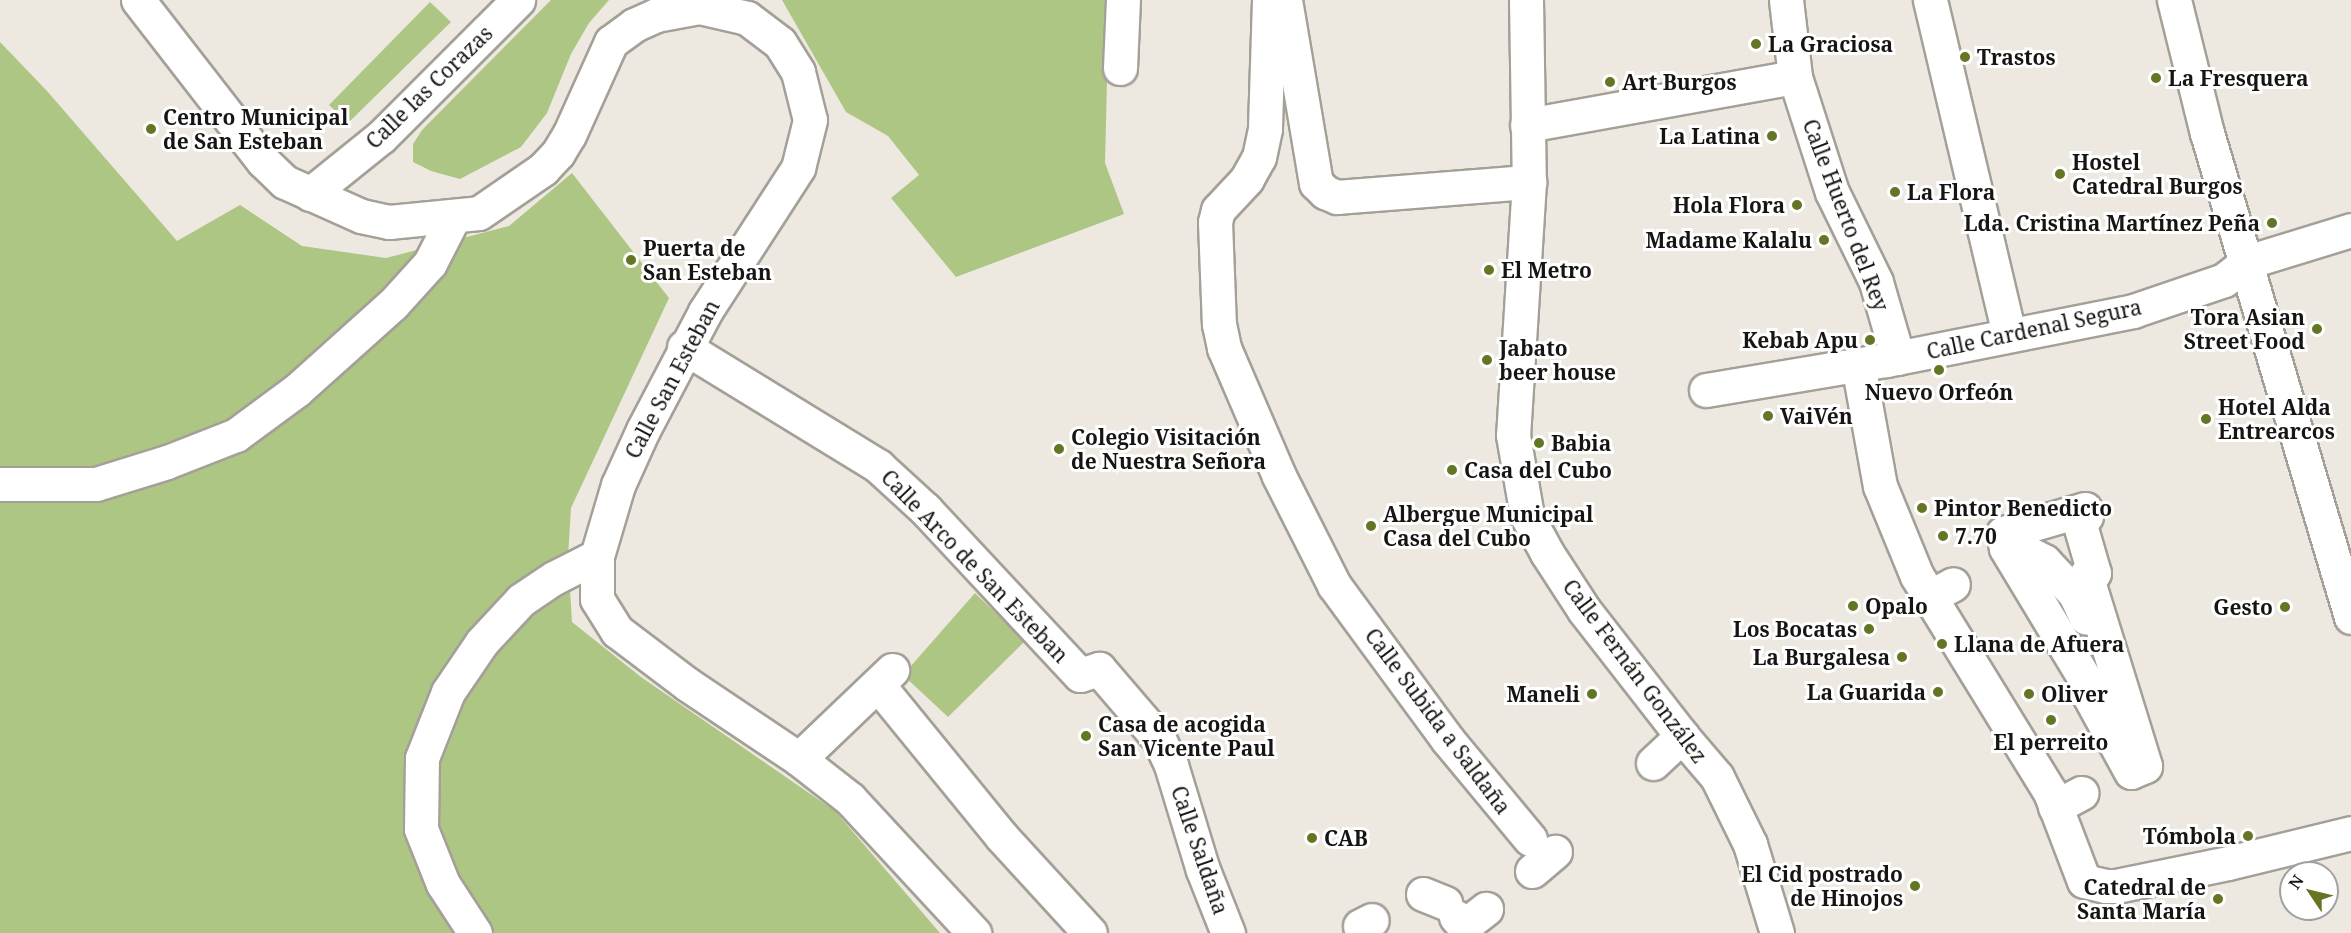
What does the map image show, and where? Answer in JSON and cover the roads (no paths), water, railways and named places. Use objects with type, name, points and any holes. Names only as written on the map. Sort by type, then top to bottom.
[{"type":"street","name":"Calle San Esteban","points":[[138,0],[263,161],[285,182],[361,216],[389,222],[453,218],[479,213],[511,194],[543,169],[558,153],[569,135],[611,42],[634,25],[656,15],[699,7],[747,18],[780,43],[798,72],[810,120],[798,168],[684,347],[618,485],[597,556],[597,599],[617,631],[687,684],[799,759],[850,799],[974,933]]},
{"type":"street","name":"Calle las Corazas","points":[[310,194],[381,137],[518,0]]},
{"type":"street","points":[[1120,68],[1123,0]]},
{"type":"street","name":"Calle Subida a Saldaña","points":[[1269,0],[1265,129],[1259,157],[1247,179],[1218,210],[1215,222],[1219,324],[1224,348],[1279,476],[1313,538],[1334,585],[1447,739],[1455,895]]},
{"type":"street","points":[[1285,0],[1316,183],[1325,192],[1337,197],[1529,182]]},
{"type":"street","name":"Calle Fernán González","points":[[1526,0],[1529,182],[1538,234],[1524,414],[1517,470],[1527,516],[1547,553],[1584,610],[1682,736],[1717,777],[1750,844],[1777,933]]},
{"type":"street","name":"Calle Huerto del Rey","points":[[1786,0],[1795,77],[1832,192],[1876,282],[1898,358]]},
{"type":"street","points":[[1930,0],[2009,334]]},
{"type":"street","points":[[2174,0],[2207,133],[2247,262],[2327,543],[2351,617]]},
{"type":"street","points":[[1527,125],[1795,77]]},
{"type":"street","points":[[0,484],[96,484],[167,462],[236,435],[297,390],[393,304],[430,263],[453,218]]},
{"type":"street","name":"Calle Cardenal Segura","points":[[1706,390],[1898,358],[2133,311],[2224,280],[2247,262],[2351,230]]},
{"type":"street","name":"Calle Arco de San Esteban","points":[[684,347],[878,466],[925,509],[1080,675]]},
{"type":"street","points":[[1858,364],[1880,486],[1917,576],[1941,591],[2050,792],[2068,800],[2084,881],[2116,886],[2228,863],[2351,832]]},
{"type":"street","points":[[2014,556],[2030,554],[2057,572],[2094,621],[2145,766],[2131,772],[2084,686],[2088,684],[2006,548],[2004,533],[2085,509],[2086,516],[2078,518],[2094,573],[2085,575],[2094,621]]},
{"type":"street","points":[[475,933],[443,884],[421,829],[422,758],[448,692],[482,642],[521,600],[554,578],[597,556]]},
{"type":"street","name":"Calle Saldaña","points":[[1080,675],[1099,669],[1147,722],[1159,739],[1174,774],[1203,870],[1228,933]]},
{"type":"street","points":[[799,759],[885,677],[998,821],[1090,933]]},
{"type":"street","points":[[1653,763],[1682,736]]},
{"type":"place","name":"La Graciosa","points":[[1756,44]]},
{"type":"place","name":"Trastos","points":[[1965,57]]},
{"type":"place","name":"La Fresquera","points":[[2156,78]]},
{"type":"place","name":"Art Burgos","points":[[1610,82]]},
{"type":"place","name":"Centro Municipal de San Esteban","points":[[151,129]]},
{"type":"place","name":"La Latina","points":[[1772,136]]},
{"type":"place","name":"Hostel Catedral Burgos","points":[[2060,174]]},
{"type":"place","name":"La Flora","points":[[1895,192]]},
{"type":"place","name":"Hola Flora","points":[[1797,205]]},
{"type":"place","name":"Lda. Cristina Martínez Peña","points":[[2272,223]]},
{"type":"place","name":"Madame Kalalu","points":[[1824,240]]},
{"type":"place","name":"Puerta de San Esteban","points":[[631,260]]},
{"type":"place","name":"El Metro","points":[[1489,270]]},
{"type":"place","name":"Tora Asian Street Food","points":[[2317,329]]},
{"type":"place","name":"Kebab Apu","points":[[1870,340]]},
{"type":"place","name":"Jabato beer house","points":[[1487,360]]},
{"type":"place","name":"Nuevo Orfeón","points":[[1939,370]]},
{"type":"place","name":"VaiVén","points":[[1768,416]]},
{"type":"place","name":"Hotel Alda Entrearcos","points":[[2206,419]]},
{"type":"place","name":"Babia","points":[[1539,443]]},
{"type":"place","name":"Colegio Visitación de Nuestra Señora","points":[[1059,449]]},
{"type":"place","name":"Casa del Cubo","points":[[1452,470]]},
{"type":"place","name":"Pintor Benedicto","points":[[1922,508]]},
{"type":"place","name":"Albergue Municipal Casa del Cubo","points":[[1371,526]]},
{"type":"place","name":"7.70","points":[[1943,536]]},
{"type":"place","name":"Opalo","points":[[1853,606]]},
{"type":"place","name":"Gesto","points":[[2285,607]]},
{"type":"place","name":"Los Bocatas","points":[[1869,629]]},
{"type":"place","name":"Llana de Afuera","points":[[1942,644]]},
{"type":"place","name":"La Burgalesa","points":[[1902,657]]},
{"type":"place","name":"La Guarida","points":[[1938,692]]},
{"type":"place","name":"Maneli","points":[[1592,694]]},
{"type":"place","name":"Oliver","points":[[2029,694]]},
{"type":"place","name":"El perreito","points":[[2051,720]]},
{"type":"place","name":"Casa de acogida San Vicente Paul","points":[[1086,736]]},
{"type":"place","name":"Tómbola","points":[[2248,836]]},
{"type":"place","name":"CAB","points":[[1312,838]]},
{"type":"place","name":"El Cid postrado de Hinojos","points":[[1915,886]]},
{"type":"place","name":"Catedral de Santa María","points":[[2218,899]]}]
